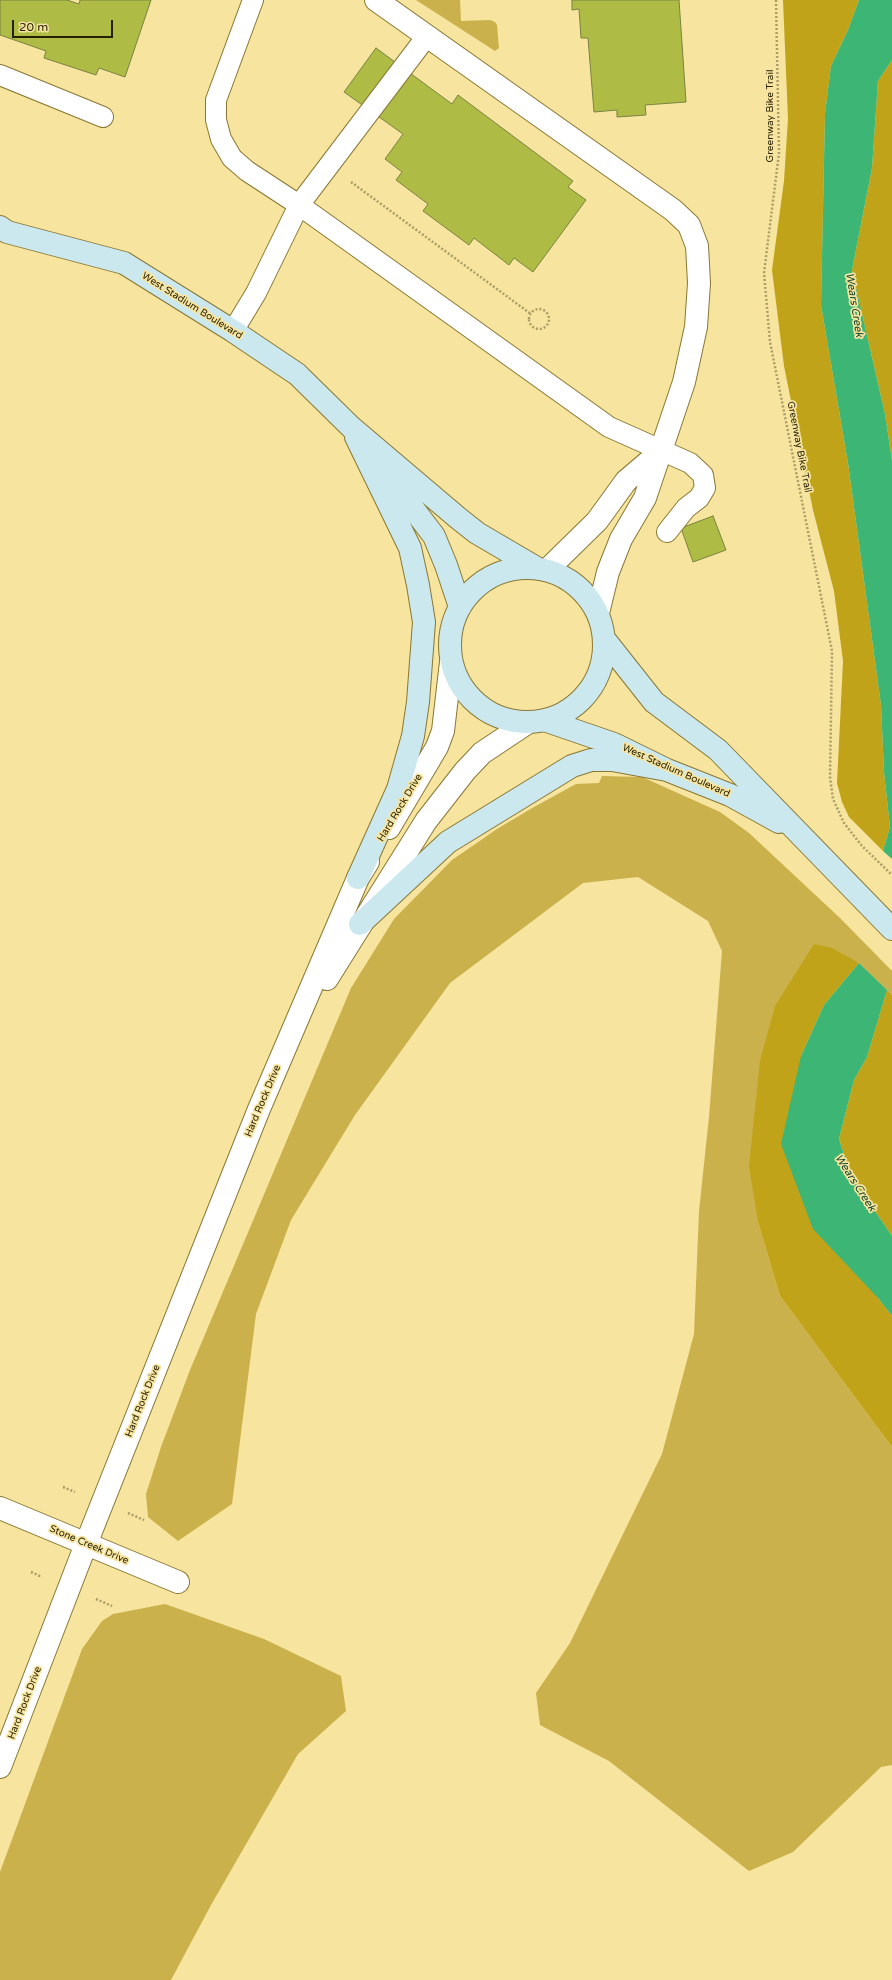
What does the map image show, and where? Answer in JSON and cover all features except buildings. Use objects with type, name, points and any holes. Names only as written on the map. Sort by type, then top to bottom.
[{"type":"main road","name":"West Stadium Boulevard","points":[[2,230],[124,263],[233,331],[297,374],[352,428],[477,533],[541,569],[573,582],[588,596],[598,613],[605,640],[654,702],[718,750],[892,929]]},
{"type":"main road","name":"West Stadium Boulevard","points":[[352,428],[434,536],[446,565],[460,607]]},
{"type":"main road","points":[[352,428],[410,548],[424,622],[418,702],[413,736],[398,789],[358,878]]},
{"type":"main road","name":"West Stadium Boulevard","points":[[541,569],[513,569],[492,576],[473,589],[460,607],[452,624],[450,643],[451,662],[457,679],[469,697],[486,712],[506,720],[537,722],[614,744],[667,770],[730,795],[799,834]]},
{"type":"main road","points":[[537,722],[572,709],[591,690],[602,666],[605,640]]},
{"type":"main road","points":[[360,924],[448,842],[572,766],[591,760],[612,760],[667,770]]},
{"type":"street","points":[[376,0],[673,210],[689,225],[697,246],[699,283],[696,327],[684,382],[645,498],[621,539],[608,572],[598,613]]},
{"type":"street","points":[[541,569],[597,521],[626,481],[660,452]]},
{"type":"street","name":"Hard Rock Drive","points":[[0,1767],[86,1544],[259,1109],[291,1038],[358,878],[437,747],[443,731],[451,662]]},
{"type":"street","name":"Hard Rock Drive","points":[[291,1038],[360,924],[426,821],[465,771],[482,753],[537,722]]},
{"type":"street","name":"Stone Creek Drive","points":[[0,1508],[178,1582]]},
{"type":"lane","points":[[253,0],[216,100],[216,120],[221,139],[232,158],[247,171],[299,205],[609,428],[660,452],[690,464],[703,475],[705,488],[699,498],[686,508],[667,532]]},
{"type":"lane","points":[[233,331],[256,293],[299,205],[427,36]]},
{"type":"lane","points":[[0,75],[103,117]]},
{"type":"path","name":"Greenway Bike Trail","points":[[776,0],[779,153],[764,273],[770,342],[832,651],[830,777],[833,799],[844,823],[862,846],[892,875]]},
{"type":"path","points":[[329,166],[531,314]]},
{"type":"path","points":[[539,309],[545,311],[549,320],[547,325],[538,329],[532,326],[530,320],[531,314],[539,309]]},
{"type":"shaded area","points":[[416,0],[460,0],[461,21],[490,20],[495,22],[497,25],[499,48],[495,51]]},
{"type":"shaded area","points":[[783,0],[859,0],[848,30],[831,66],[825,114],[821,305],[848,463],[881,705],[884,772],[890,827],[883,851],[849,817],[842,802],[837,783],[843,661],[834,591],[813,510],[784,366],[772,270],[784,181],[788,119]]},
{"type":"shaded area","points":[[892,60],[892,461],[885,414],[852,270],[872,168],[878,81]]},
{"type":"shaded area","points":[[602,776],[642,777],[720,812],[749,833],[840,918],[892,971],[892,995],[859,963],[814,944],[758,1222],[780,1296],[892,1447],[892,1765],[881,1767],[793,1852],[749,1871],[609,1761],[540,1725],[536,1693],[570,1643],[662,1454],[694,1334],[699,1211],[709,1117],[722,951],[708,921],[638,877],[583,883],[450,983],[355,1115],[291,1220],[256,1314],[232,1504],[178,1541],[148,1517],[146,1494],[161,1447],[190,1370],[351,988],[394,919],[452,860],[497,829],[534,807],[576,784],[599,783]]},
{"type":"shaded area","points":[[814,944],[832,948],[859,963],[824,1005],[801,1056],[878,1298],[892,1316],[892,1447],[780,1296],[758,1222],[749,1166],[760,1061],[775,1006]]},
{"type":"shaded area","points":[[887,990],[892,995],[892,1236],[851,1176],[839,1139],[854,1080],[867,1057]]},
{"type":"shaded area","points":[[165,1604],[264,1639],[341,1676],[346,1711],[298,1754],[211,1905],[171,1980],[0,1980],[0,1872],[82,1649],[102,1621],[113,1614]]},
{"type":"water","name":"Wears Creek","points":[[859,0],[892,0],[892,60],[878,81],[872,168],[852,270],[885,414],[892,461],[892,859],[883,851],[890,827],[884,772],[881,705],[848,463],[821,305],[825,114],[831,66],[848,30]]},
{"type":"water","name":"Wears Creek","points":[[859,963],[887,990],[867,1057],[854,1080],[839,1139],[851,1176],[892,1236],[892,1316],[878,1298],[813,1229],[781,1144],[801,1056],[824,1005]]}]
